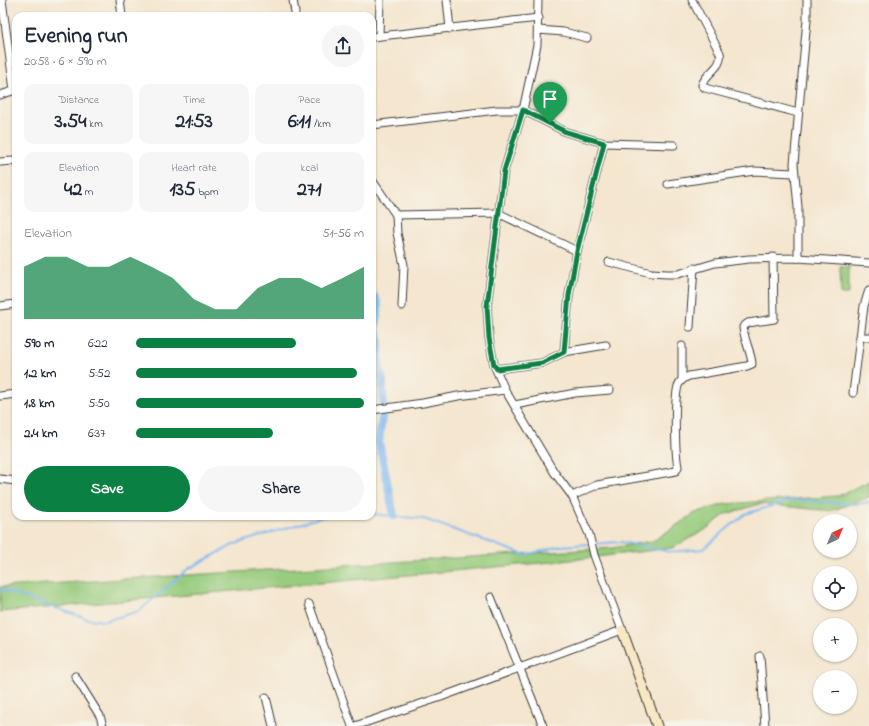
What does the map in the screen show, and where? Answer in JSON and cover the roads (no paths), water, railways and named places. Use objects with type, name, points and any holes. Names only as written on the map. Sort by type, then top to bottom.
[{"type":"street","points":[[2,0],[12,69]]},
{"type":"street","points":[[120,0],[122,12]]},
{"type":"street","points":[[294,0],[294,12]]},
{"type":"street","points":[[376,30],[380,0]]},
{"type":"street","points":[[446,0],[450,29]]},
{"type":"street","points":[[538,0],[539,18],[537,45],[523,110],[504,171],[487,306],[489,338],[494,365],[505,390],[554,472],[572,496],[589,534],[594,555],[657,726]]},
{"type":"street","points":[[692,0],[720,53],[721,58],[718,65],[702,85],[705,88],[798,113]]},
{"type":"street","points":[[798,258],[798,207],[794,173],[806,28],[806,0]]},
{"type":"street","points":[[376,37],[539,18]]},
{"type":"street","points":[[538,30],[564,32],[587,38]]},
{"type":"street","points":[[0,95],[12,91]]},
{"type":"street","points":[[376,125],[497,110],[523,110],[566,132],[604,143],[674,145]]},
{"type":"street","points":[[564,352],[569,295],[577,251],[604,143]]},
{"type":"street","points":[[0,162],[12,161]]},
{"type":"street","points":[[668,184],[754,171],[794,173]]},
{"type":"street","points":[[376,186],[396,215],[396,233],[404,265],[402,306]]},
{"type":"street","points":[[396,215],[498,213],[577,251]]},
{"type":"street","points":[[682,379],[752,364],[744,336],[744,327],[748,323],[773,320],[774,318],[773,258]]},
{"type":"street","points":[[608,262],[651,273],[678,274],[694,268],[749,259],[798,258],[869,263]]},
{"type":"street","points":[[690,327],[694,268]]},
{"type":"street","points":[[853,393],[864,306],[869,290]]},
{"type":"street","points":[[0,306],[12,304]]},
{"type":"street","points":[[860,337],[869,338]]},
{"type":"street","points":[[497,369],[542,363],[564,352],[606,345]]},
{"type":"street","points":[[572,496],[597,485],[676,471],[678,467],[676,431],[677,398],[678,386],[682,379],[682,346]]},
{"type":"street","points":[[376,410],[505,390]]},
{"type":"street","points":[[515,405],[575,393],[610,390]]},
{"type":"street","points":[[0,396],[12,394]]},
{"type":"street","points":[[0,479],[12,480]]},
{"type":"street","points":[[490,597],[543,726]]},
{"type":"street","points":[[309,604],[352,726]]},
{"type":"street","points":[[355,726],[622,630]]},
{"type":"street","points":[[760,656],[765,726]]},
{"type":"street","points":[[75,676],[100,716],[103,726]]},
{"type":"street","points":[[266,697],[273,726]]},
{"type":"waterway","points":[[376,300],[378,306],[376,323]]},
{"type":"waterway","points":[[376,333],[379,338],[379,366],[383,383],[383,409],[379,442],[394,516]]},
{"type":"waterway","points":[[376,514],[424,519],[525,555],[561,546],[621,542],[670,552],[703,549],[745,514],[791,500],[856,504],[869,502]]},
{"type":"waterway","points":[[0,589],[88,619],[105,621],[139,611],[188,569],[235,544],[312,520]]}]
